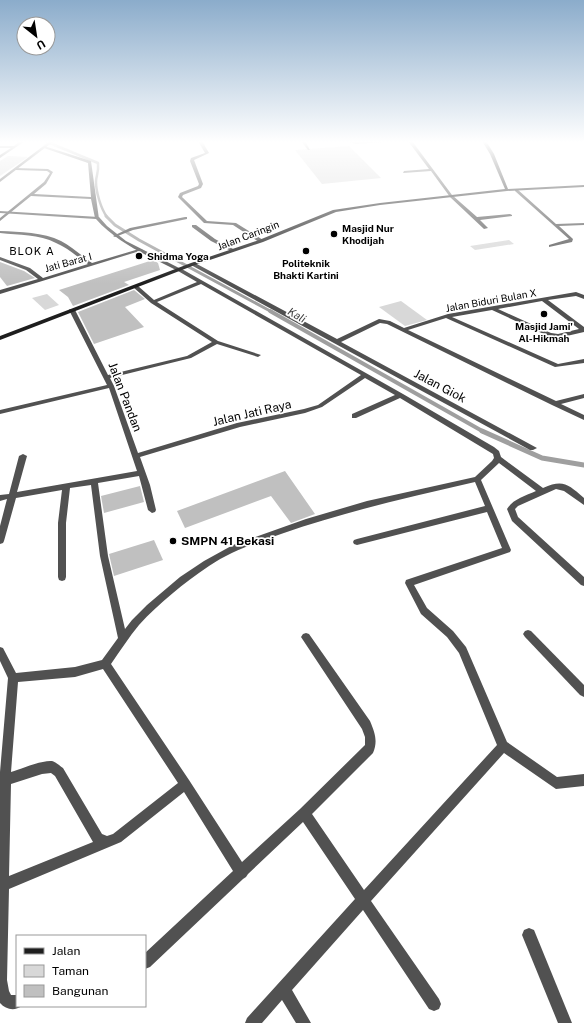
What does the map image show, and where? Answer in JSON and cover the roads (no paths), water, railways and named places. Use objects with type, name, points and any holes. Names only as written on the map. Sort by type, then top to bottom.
[{"type":"main road","name":"Jalan Caringin","points":[[0,338],[181,269],[261,241],[335,211],[352,207],[451,196],[507,190],[537,189]]},
{"type":"street","points":[[0,220],[37,189]]},
{"type":"street","points":[[45,189],[46,196]]},
{"type":"street","points":[[92,189],[97,218],[104,228],[115,236],[181,269],[401,395],[491,449],[496,453],[498,458],[542,492]]},
{"type":"street","points":[[195,189],[181,194],[180,197],[206,222],[234,224],[261,241]]},
{"type":"street","points":[[446,189],[451,196],[486,228]]},
{"type":"street","points":[[516,190],[571,239],[570,241],[552,246]]},
{"type":"street","points":[[29,195],[93,198]]},
{"type":"street","points":[[0,212],[97,218]]},
{"type":"street","points":[[475,218],[510,215]]},
{"type":"street","points":[[115,236],[128,230],[185,218]]},
{"type":"street","points":[[556,225],[584,224]]},
{"type":"street","points":[[194,226],[213,240],[233,250]]},
{"type":"street","points":[[0,232],[38,235],[49,238],[59,242],[92,265]]},
{"type":"street","name":"Jati Barat I","points":[[0,292],[42,278],[141,250]]},
{"type":"street","points":[[0,258],[28,269],[42,278]]},
{"type":"street","name":"Jalan Giok","points":[[192,265],[533,448]]},
{"type":"street","points":[[153,302],[202,282]]},
{"type":"street","points":[[136,287],[153,302],[216,342],[258,355]]},
{"type":"street","name":"Jalan Biduri Bulan X","points":[[405,329],[448,316],[576,294],[582,295]]},
{"type":"street","points":[[544,300],[584,330]]},
{"type":"street","points":[[494,309],[550,335],[558,336],[584,330]]},
{"type":"street","name":"Jalan Pandan","points":[[72,310],[111,386],[146,485],[152,510]]},
{"type":"street","points":[[448,316],[557,366],[584,361]]},
{"type":"street","points":[[336,342],[379,321],[388,322],[584,418]]},
{"type":"street","points":[[107,377],[189,357],[216,342]]},
{"type":"street","name":"Jalan Jati Raya","points":[[136,456],[239,425],[310,410],[330,400],[365,375]]},
{"type":"street","points":[[0,412],[111,386]]},
{"type":"street","points":[[354,416],[401,395]]},
{"type":"street","points":[[554,404],[584,396]]},
{"type":"street","points":[[0,542],[23,456]]},
{"type":"street","points":[[14,678],[75,672],[105,664],[135,623],[183,580],[207,563],[236,547],[309,521],[367,504],[477,479],[495,463],[498,458]]},
{"type":"street","points":[[0,498],[142,473]]},
{"type":"street","points":[[477,479],[507,550],[409,583],[424,612],[450,634],[464,650],[503,746],[556,783],[584,780]]},
{"type":"street","points":[[94,482],[104,556],[123,639]]},
{"type":"street","points":[[584,502],[561,486],[555,486],[515,504],[511,509],[511,513],[515,519],[584,582]]},
{"type":"street","points":[[62,577],[62,523],[66,487]]},
{"type":"street","points":[[356,542],[490,508]]},
{"type":"street","points":[[528,634],[584,692]]},
{"type":"street","points":[[146,961],[242,873],[369,749],[372,742],[371,735],[366,725],[306,637]]},
{"type":"street","points":[[0,651],[14,678],[5,780],[0,980],[2,994],[8,1002],[16,1002]]},
{"type":"street","points":[[105,664],[242,873]]},
{"type":"street","points":[[252,1023],[284,990],[503,746]]},
{"type":"street","points":[[5,780],[42,768],[52,767],[59,772],[98,838],[107,842]]},
{"type":"street","points":[[3,885],[117,838],[185,784]]},
{"type":"street","points":[[304,813],[434,1004]]},
{"type":"street","points":[[529,935],[565,1023]]},
{"type":"street","points":[[284,990],[304,1023]]},
{"type":"waterway","name":"Kali","points":[[97,189],[101,205],[107,217]]},
{"type":"waterway","name":"Kali","points":[[107,217],[115,225],[139,240],[272,312]]},
{"type":"waterway","name":"Kali","points":[[270,311],[483,432]]},
{"type":"waterway","name":"Kali","points":[[483,432],[542,458],[584,465]]},
{"type":"place","name":"Masjid Nur Khodijah","points":[[334,234]]},
{"type":"place","name":"Politeknik Bhakti Kartini","points":[[306,251]]},
{"type":"place","name":"Shidma Yoga","points":[[139,256]]},
{"type":"place","name":"Masjid Jami' Al-Hikmah","points":[[544,314]]},
{"type":"place","name":"SMPN 41 Bekasi","points":[[173,541]]},
{"type":"district","name":"BLOK A","points":[[32,251]]}]
